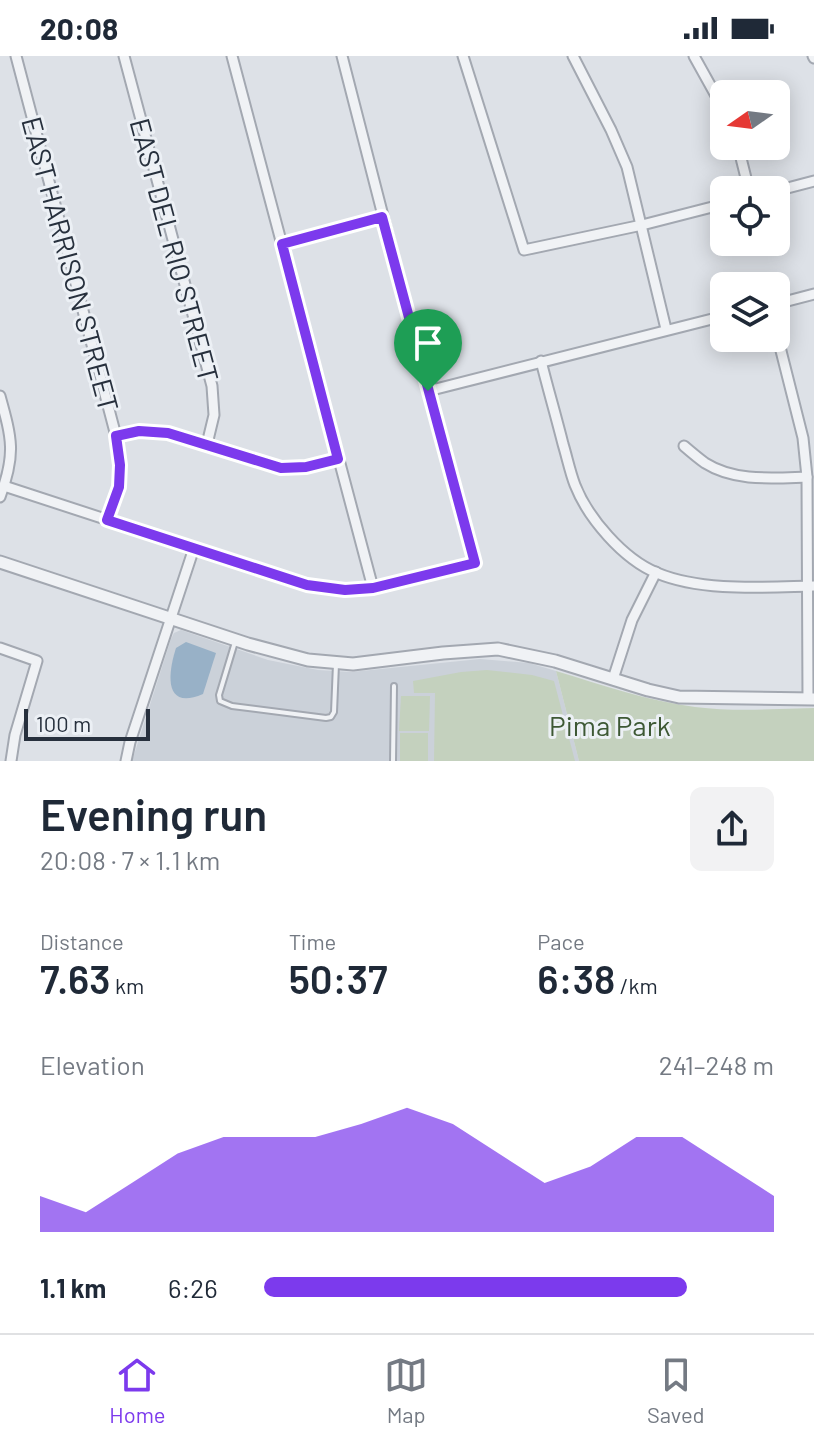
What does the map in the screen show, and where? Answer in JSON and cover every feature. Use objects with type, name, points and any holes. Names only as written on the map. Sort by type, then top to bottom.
[{"type":"street","name":"EAST HARRISON STREET","points":[[16,56],[116,436],[119,487],[107,520]]},
{"type":"street","name":"EAST DEL RIO STREET","points":[[124,56],[212,386],[214,415],[207,444]]},
{"type":"street","points":[[232,56],[373,588]]},
{"type":"street","points":[[4,486],[307,585],[345,590],[373,588],[475,563],[342,56]]},
{"type":"street","points":[[463,56],[524,250],[710,208]]},
{"type":"street","points":[[573,56],[627,167],[666,329]]},
{"type":"street","points":[[694,56],[710,85]]},
{"type":"street","points":[[790,187],[814,181]]},
{"type":"street","points":[[282,244],[382,217]]},
{"type":"street","points":[[790,300],[814,294]]},
{"type":"street","points":[[428,391],[710,319]]},
{"type":"street","points":[[0,562],[290,657],[363,663],[498,649],[555,661],[679,697],[811,699],[807,477],[803,438],[781,352]]},
{"type":"street","points":[[541,361],[575,485],[588,511],[607,536],[629,555],[656,572],[686,581],[719,586],[811,586]]},
{"type":"street","points":[[0,396],[10,433],[12,463],[0,497]]},
{"type":"street","points":[[116,436],[139,431],[168,433],[281,468],[306,467],[338,459]]},
{"type":"street","points":[[684,446],[706,464],[729,474],[751,478],[807,477]]},
{"type":"street","points":[[126,761],[194,548]]},
{"type":"street","points":[[613,679],[632,620],[656,572]]},
{"type":"street","points":[[0,648],[37,661],[15,735],[11,761]]},
{"type":"lane","points":[[236,640],[219,695],[220,701],[232,706],[322,719],[331,717],[334,712],[336,663]]},
{"type":"lane","points":[[393,761],[394,686]]},
{"type":"shaded area","points":[[181,630],[268,660],[318,670],[351,672],[480,659],[529,663],[556,671],[579,761],[132,761],[171,639],[174,633]]},
{"type":"green space","points":[[487,670],[554,681],[575,761],[434,761],[435,693],[414,693],[413,681]]},
{"type":"green space","name":"Pima Park","points":[[556,671],[642,697],[695,707],[740,710],[814,708],[814,761],[579,761]]},
{"type":"green space","points":[[401,696],[430,696],[429,731],[399,731]]},
{"type":"green space","points":[[400,733],[428,733],[428,761],[400,761]]},
{"type":"water","points":[[186,642],[216,653],[203,694],[181,698],[175,694],[170,678],[176,648]]},
{"type":"route","points":[[382,217],[428,391],[475,563],[373,588],[345,590],[307,585],[107,520],[119,487],[116,436],[139,431],[168,433],[281,468],[306,467],[338,459],[282,244],[382,217]]}]
